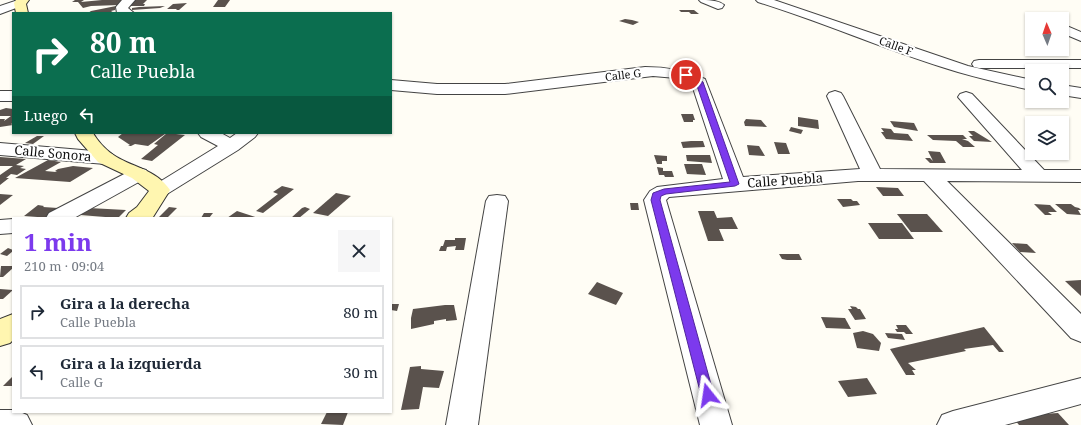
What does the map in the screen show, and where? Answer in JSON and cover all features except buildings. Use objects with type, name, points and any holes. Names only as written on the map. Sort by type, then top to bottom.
[{"type":"main road","points":[[84,134],[105,158],[139,174],[160,190],[145,212],[138,217]]},
{"type":"main road","points":[[0,335],[12,325]]},
{"type":"street","points":[[125,12],[122,11],[122,7],[129,0]]},
{"type":"street","points":[[705,0],[718,5]]},
{"type":"street","name":"Calle F","points":[[762,0],[944,63],[988,76],[1025,84]]},
{"type":"street","points":[[0,10],[22,5]]},
{"type":"street","points":[[1069,31],[1081,37]]},
{"type":"street","points":[[944,63],[1002,65],[1081,64]]},
{"type":"street","name":"Calle G","points":[[392,85],[437,89],[506,89],[645,72],[667,71],[686,75],[699,82],[735,184]]},
{"type":"street","points":[[1069,91],[1081,93]]},
{"type":"street","points":[[0,96],[12,96]]},
{"type":"street","points":[[835,96],[873,175]]},
{"type":"street","points":[[966,97],[1039,176]]},
{"type":"street","points":[[209,134],[231,146]]},
{"type":"street","points":[[160,190],[248,134]]},
{"type":"street","name":"Calle Sonora","points":[[0,149],[105,158]]},
{"type":"street","points":[[59,217],[139,174]]},
{"type":"street","name":"Calle Puebla","points":[[716,425],[655,200],[656,195],[664,191],[735,184],[873,175],[1081,176]]},
{"type":"street","points":[[929,175],[1081,331]]},
{"type":"street","points":[[462,425],[497,201]]},
{"type":"street","points":[[0,227],[12,226]]},
{"type":"street","points":[[959,424],[1081,391]]},
{"type":"street","points":[[0,424],[16,425]]},
{"type":"route","points":[[686,75],[699,82],[735,184],[664,191],[656,195],[655,200],[708,395]]}]
